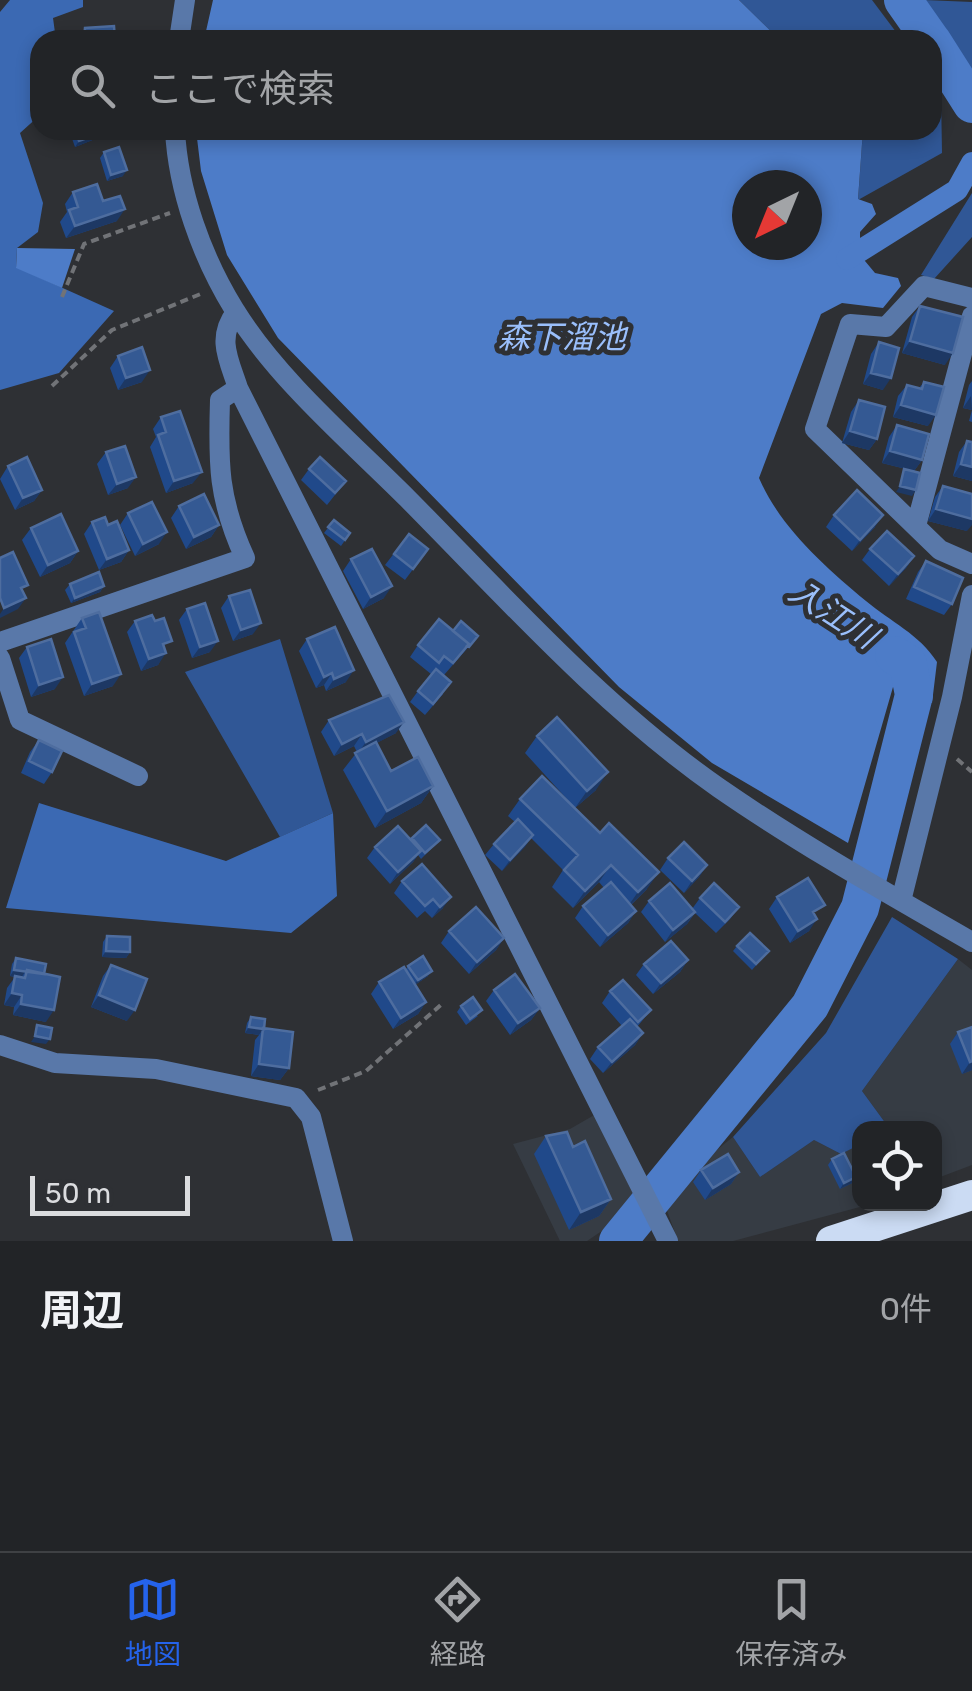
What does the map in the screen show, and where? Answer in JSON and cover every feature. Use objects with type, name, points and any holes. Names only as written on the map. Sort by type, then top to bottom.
[{"type":"highway","points":[[831,1241],[972,1195]]},
{"type":"street","points":[[180,30],[185,0]]},
{"type":"street","points":[[177,140],[188,206],[218,280],[236,312],[344,435],[582,675],[646,732],[719,788],[972,942]]},
{"type":"street","points":[[972,298],[924,286],[886,327],[850,324],[815,429],[940,550],[972,564]]},
{"type":"street","points":[[236,312],[225,326],[223,341],[238,388],[668,1241]]},
{"type":"street","points":[[916,526],[972,316]]},
{"type":"street","points":[[0,642],[244,558],[223,510],[218,448],[220,400],[238,388]]},
{"type":"street","points":[[895,897],[952,697],[972,595]]},
{"type":"street","points":[[0,658],[20,720],[138,776]]},
{"type":"street","points":[[0,1046],[54,1062],[156,1069],[296,1098],[305,1106],[343,1241]]},
{"type":"path","points":[[62,297],[84,244],[188,206]]},
{"type":"path","points":[[52,386],[112,330],[198,299],[218,280]]},
{"type":"path","points":[[305,1106],[320,1087],[366,1071],[443,1003]]},
{"type":"shaded area","points":[[10,0],[83,0],[83,7],[53,18],[55,30],[30,30],[30,124],[20,133],[43,203],[38,232],[17,248],[16,267],[114,311],[59,373],[0,390],[0,12]]},
{"type":"shaded area","points":[[739,0],[872,0],[894,30],[770,30]]},
{"type":"shaded area","points":[[924,0],[972,2],[972,84],[942,30]]},
{"type":"shaded area","points":[[862,140],[942,140],[942,153],[858,200]]},
{"type":"shaded area","points":[[972,193],[972,237],[934,279],[921,275]]},
{"type":"shaded area","points":[[280,639],[333,813],[280,837],[185,672]]},
{"type":"shaded area","points":[[39,803],[226,861],[333,813],[337,896],[291,933],[6,908]]},
{"type":"shaded area","points":[[892,917],[958,959],[862,1091],[884,1121],[852,1121],[852,1148],[841,1154],[814,1140],[760,1177],[733,1137],[826,1033]]},
{"type":"shaded area","points":[[958,959],[972,970],[972,1165],[942,1176],[942,1121],[884,1121],[862,1091]]},
{"type":"shaded area","points":[[596,1114],[636,1197],[618,1220],[587,1241],[560,1241],[513,1144],[570,1129]]},
{"type":"shaded area","points":[[733,1137],[760,1177],[814,1140],[841,1154],[852,1148],[852,1209],[733,1241],[678,1241],[665,1205],[704,1160]]},
{"type":"water","points":[[213,0],[739,0],[770,30],[206,30]]},
{"type":"water","name":"森下溜池","points":[[197,140],[862,140],[858,199],[872,204],[876,214],[860,232],[860,255],[875,273],[898,278],[901,286],[883,308],[842,303],[821,314],[759,478],[779,513],[805,545],[866,601],[913,636],[937,662],[932,703],[893,687],[848,843],[712,763],[619,687],[278,338],[227,255],[201,171]]},
{"type":"water","points":[[17,248],[75,249],[62,288],[16,268]]},
{"type":"building","points":[[114,26],[114,30],[85,30]]},
{"type":"building","points":[[119,147],[127,170],[111,175],[104,152]]},
{"type":"building","points":[[97,184],[103,201],[120,196],[125,209],[75,226],[69,210],[78,207],[73,192]]},
{"type":"building","points":[[920,306],[963,317],[953,353],[910,341]]},
{"type":"building","points":[[879,342],[899,348],[891,378],[871,373]]},
{"type":"building","points":[[142,347],[150,370],[126,378],[118,356]]},
{"type":"building","points":[[924,382],[944,387],[936,415],[901,405],[907,385],[922,389]]},
{"type":"building","points":[[859,400],[885,407],[877,439],[850,431]]},
{"type":"building","points":[[180,411],[202,472],[174,481],[158,435],[166,432],[161,417]]},
{"type":"building","points":[[897,425],[929,434],[922,460],[890,451]]},
{"type":"building","points":[[967,441],[972,442],[972,467],[961,464]]},
{"type":"building","points":[[125,446],[136,477],[117,484],[106,452]]},
{"type":"building","points":[[27,457],[42,490],[23,498],[8,466]]},
{"type":"building","points":[[320,457],[346,481],[335,493],[309,469]]},
{"type":"building","points":[[904,469],[920,473],[916,490],[900,486]]},
{"type":"building","points":[[943,486],[972,494],[972,519],[936,509]]},
{"type":"building","points":[[857,490],[883,515],[860,540],[834,515]]},
{"type":"building","points":[[204,494],[219,525],[194,537],[179,506]]},
{"type":"building","points":[[152,502],[167,532],[143,544],[128,513]]},
{"type":"building","points":[[61,514],[78,551],[48,565],[31,528]]},
{"type":"building","points":[[105,517],[108,525],[117,521],[129,550],[107,559],[92,522]]},
{"type":"building","points":[[334,520],[350,533],[345,540],[328,527]]},
{"type":"building","points":[[887,531],[914,556],[898,574],[870,549]]},
{"type":"building","points":[[409,534],[428,549],[413,569],[394,554]]},
{"type":"building","points":[[372,549],[392,586],[371,597],[351,559]]},
{"type":"building","points":[[13,552],[28,585],[21,588],[26,598],[4,608],[0,598],[0,558]]},
{"type":"building","points":[[926,561],[963,578],[952,604],[914,587]]},
{"type":"building","points":[[99,572],[104,586],[75,598],[70,584]]},
{"type":"building","points":[[250,590],[261,623],[241,630],[229,596]]},
{"type":"building","points":[[205,603],[218,641],[200,647],[187,609]]},
{"type":"building","points":[[99,612],[121,674],[92,684],[74,632],[86,628],[82,618]]},
{"type":"building","points":[[152,615],[155,621],[164,618],[172,641],[163,644],[166,653],[149,659],[135,621]]},
{"type":"building","points":[[439,619],[469,644],[453,663],[444,656],[439,663],[418,645]]},
{"type":"building","points":[[461,621],[478,636],[469,647],[453,631]]},
{"type":"building","points":[[335,627],[354,670],[334,679],[332,673],[324,677],[307,639]]},
{"type":"building","points":[[51,639],[63,677],[39,685],[27,647]]},
{"type":"building","points":[[436,669],[451,682],[433,704],[418,691]]},
{"type":"building","points":[[389,695],[404,722],[366,742],[362,734],[342,744],[329,720]]},
{"type":"building","points":[[557,717],[608,772],[587,791],[537,736]]},
{"type":"building","points":[[39,740],[62,751],[52,772],[29,761]]},
{"type":"building","points":[[376,742],[391,771],[418,757],[433,786],[387,811],[355,753]]},
{"type":"building","points":[[542,776],[600,833],[609,823],[659,872],[638,892],[611,865],[585,891],[564,870],[578,855],[520,799]]},
{"type":"building","points":[[518,819],[533,835],[510,860],[494,844]]},
{"type":"building","points":[[426,825],[440,840],[425,853],[412,838]]},
{"type":"building","points":[[398,826],[421,851],[398,872],[375,847]]},
{"type":"building","points":[[684,842],[707,865],[692,881],[668,858]]},
{"type":"building","points":[[422,864],[451,897],[440,907],[433,899],[425,906],[402,881]]},
{"type":"building","points":[[808,878],[825,905],[813,912],[817,919],[798,931],[777,897]]},
{"type":"building","points":[[611,882],[636,911],[608,935],[583,906]]},
{"type":"building","points":[[670,883],[695,912],[673,930],[649,901]]},
{"type":"building","points":[[714,883],[739,907],[725,922],[700,898]]},
{"type":"building","points":[[476,907],[504,938],[477,962],[449,931]]},
{"type":"building","points":[[750,933],[769,951],[756,964],[737,946]]},
{"type":"building","points":[[107,936],[130,937],[130,952],[106,951]]},
{"type":"building","points":[[671,941],[688,960],[661,983],[644,964]]},
{"type":"building","points":[[423,956],[432,971],[418,980],[408,966]]},
{"type":"building","points":[[16,958],[46,964],[44,974],[14,970]]},
{"type":"building","points":[[111,965],[147,979],[135,1010],[99,995]]},
{"type":"building","points":[[404,967],[426,1002],[401,1018],[379,982]]},
{"type":"building","points":[[27,970],[60,977],[54,1010],[21,1004],[22,995],[12,993],[15,976],[25,978]]},
{"type":"building","points":[[515,974],[540,1008],[518,1023],[494,990]]},
{"type":"building","points":[[623,980],[651,1010],[638,1022],[610,991]]},
{"type":"building","points":[[473,997],[482,1010],[470,1019],[461,1006]]},
{"type":"building","points":[[251,1017],[265,1019],[264,1029],[249,1027]]},
{"type":"building","points":[[630,1019],[643,1033],[612,1062],[598,1047]]},
{"type":"building","points":[[37,1025],[52,1028],[50,1039],[35,1036]]},
{"type":"building","points":[[972,1027],[972,1061],[970,1062],[958,1032]]},
{"type":"building","points":[[263,1028],[293,1032],[289,1068],[259,1064]]},
{"type":"building","points":[[567,1132],[573,1147],[585,1141],[611,1199],[581,1212],[546,1136]]},
{"type":"building","points":[[844,1153],[852,1179],[844,1183],[832,1159]]},
{"type":"building","points":[[728,1154],[739,1172],[713,1188],[701,1170]]},
{"type":"waterway","name":"入江川","points":[[903,0],[924,30]]},
{"type":"waterway","name":"入江川","points":[[942,57],[972,104]]},
{"type":"waterway","name":"入江川","points":[[847,259],[957,190],[972,163]]},
{"type":"waterway","name":"入江川","points":[[618,1241],[810,1006],[860,908],[914,695],[908,664],[894,655]]}]
